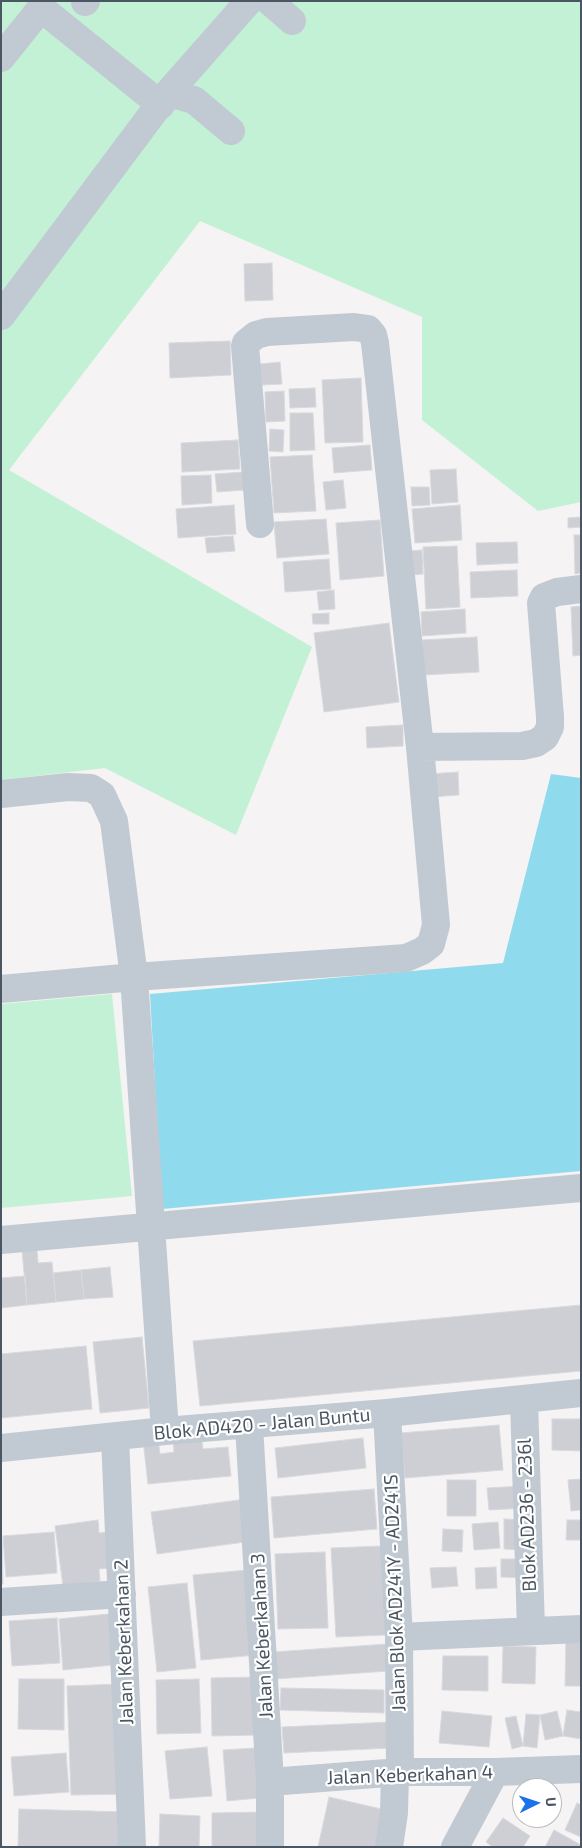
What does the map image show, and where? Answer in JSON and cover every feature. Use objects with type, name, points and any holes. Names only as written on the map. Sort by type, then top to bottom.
[{"type":"street","points":[[1,316],[164,99],[249,1]]},
{"type":"street","points":[[269,1],[292,21]]},
{"type":"street","points":[[1,58],[41,8],[164,99],[194,100],[231,130]]},
{"type":"street","points":[[1,989],[134,977],[406,958],[422,951],[431,944],[436,925],[420,747],[375,343],[373,335],[368,329],[354,327],[267,332],[256,335],[246,343],[260,524]]},
{"type":"street","points":[[420,747],[522,746],[536,744],[544,737],[550,727],[550,717],[541,603],[544,597],[557,592],[581,589]]},
{"type":"street","points":[[1,794],[68,787],[91,788],[102,795],[114,820],[134,977],[165,1431]]},
{"type":"street","points":[[1,1240],[581,1188]]},
{"type":"street","name":"Blok AD420 - Jalan Buntu","points":[[1,1448],[165,1431],[524,1400],[581,1393]]},
{"type":"street","name":"Blok AD236 - 236l","points":[[524,1400],[531,1630]]},
{"type":"street","name":"Jalan Blok AD241Y - AD241S","points":[[386,1413],[399,1637],[398,1772],[389,1847]]},
{"type":"street","name":"Jalan Keberkahan 3","points":[[249,1425],[270,1782],[270,1847]]},
{"type":"street","name":"Jalan Keberkahan 2","points":[[115,1437],[132,1847]]},
{"type":"street","points":[[1,1602],[122,1594]]},
{"type":"street","points":[[399,1637],[581,1629]]},
{"type":"street","name":"Jalan Keberkahan 4","points":[[270,1782],[398,1772],[495,1772],[581,1769]]},
{"type":"street","points":[[456,1847],[495,1772]]},
{"type":"green space","points":[[1,1],[581,1],[581,502],[538,511],[422,420],[422,317],[200,221],[9,470],[312,647],[236,835],[105,768],[1,780]]},
{"type":"green space","points":[[112,994],[132,1196],[1,1208],[1,1004]]},
{"type":"water","points":[[551,774],[581,778],[581,1171],[162,1209],[150,994],[503,963]]},
{"type":"building","points":[[272,263],[273,300],[245,301],[244,264]]},
{"type":"building","points":[[230,341],[231,375],[170,378],[169,343]]},
{"type":"building","points":[[280,362],[282,384],[262,385],[260,364]]},
{"type":"building","points":[[361,378],[363,442],[325,443],[322,380]]},
{"type":"building","points":[[315,388],[316,407],[290,408],[289,389]]},
{"type":"building","points":[[284,391],[285,421],[266,422],[265,392]]},
{"type":"building","points":[[290,413],[313,413],[315,450],[290,451]]},
{"type":"building","points":[[270,429],[284,430],[283,452],[269,451]]},
{"type":"building","points":[[238,440],[240,469],[182,472],[181,443]]},
{"type":"building","points":[[370,445],[372,470],[334,473],[332,448]]},
{"type":"building","points":[[312,455],[316,511],[274,513],[270,457]]},
{"type":"building","points":[[456,469],[458,502],[432,504],[430,470]]},
{"type":"building","points":[[244,472],[245,490],[217,492],[215,474]]},
{"type":"building","points":[[211,475],[212,503],[182,505],[181,476]]},
{"type":"building","points":[[343,480],[346,508],[326,510],[323,482]]},
{"type":"building","points":[[411,487],[429,487],[430,505],[412,506]]},
{"type":"building","points":[[234,505],[236,534],[178,538],[176,509]]},
{"type":"building","points":[[460,505],[462,540],[415,543],[412,509]]},
{"type":"building","points":[[581,517],[581,527],[568,528],[568,518]]},
{"type":"building","points":[[326,519],[329,554],[277,558],[274,522]]},
{"type":"building","points":[[380,520],[384,576],[340,580],[336,523]]},
{"type":"building","points":[[574,535],[581,535],[581,573],[575,574]]},
{"type":"building","points":[[233,536],[235,551],[207,553],[205,538]]},
{"type":"building","points":[[517,542],[518,563],[477,565],[476,543]]},
{"type":"building","points":[[457,546],[460,607],[426,609],[423,547]]},
{"type":"building","points":[[422,550],[423,574],[410,575],[409,551]]},
{"type":"building","points":[[329,559],[331,589],[285,592],[283,562]]},
{"type":"building","points":[[517,570],[518,596],[471,598],[470,572]]},
{"type":"building","points":[[334,590],[335,609],[319,610],[317,592]]},
{"type":"building","points":[[581,606],[581,655],[573,656],[571,607]]},
{"type":"building","points":[[465,609],[466,633],[422,636],[421,612]]},
{"type":"building","points":[[329,613],[329,624],[313,624],[312,614]]},
{"type":"building","points":[[389,623],[399,702],[324,712],[314,633]]},
{"type":"building","points":[[477,637],[479,672],[424,675],[422,640]]},
{"type":"building","points":[[403,725],[403,746],[367,748],[366,727]]},
{"type":"building","points":[[458,772],[459,795],[431,797],[430,774]]},
{"type":"building","points":[[37,1249],[38,1263],[52,1262],[56,1302],[27,1305],[22,1250]]},
{"type":"building","points":[[110,1267],[113,1297],[84,1299],[81,1270]]},
{"type":"building","points":[[81,1270],[84,1299],[56,1302],[53,1273]]},
{"type":"building","points":[[25,1276],[27,1305],[1,1308],[1,1278]]},
{"type":"building","points":[[581,1305],[581,1371],[200,1406],[193,1341]]},
{"type":"building","points":[[142,1337],[149,1408],[100,1413],[93,1342]]},
{"type":"building","points":[[86,1346],[92,1409],[1,1418],[1,1354]]},
{"type":"building","points":[[552,1419],[581,1419],[581,1451],[552,1450]]},
{"type":"building","points":[[499,1425],[503,1470],[405,1478],[401,1433]]},
{"type":"building","points":[[201,1434],[203,1449],[228,1447],[231,1476],[148,1484],[143,1440],[158,1439],[160,1454],[174,1452],[173,1437]]},
{"type":"building","points":[[363,1438],[366,1468],[278,1478],[275,1448]]},
{"type":"building","points":[[581,1479],[581,1510],[571,1511],[568,1480]]},
{"type":"building","points":[[447,1480],[476,1480],[476,1516],[447,1516]]},
{"type":"building","points":[[523,1486],[524,1508],[489,1510],[487,1488]]},
{"type":"building","points":[[374,1489],[377,1529],[274,1538],[271,1497]]},
{"type":"building","points":[[246,1499],[252,1541],[157,1554],[151,1512]]},
{"type":"building","points":[[504,1519],[522,1520],[522,1550],[504,1549]]},
{"type":"building","points":[[98,1520],[99,1533],[112,1532],[110,1568],[99,1569],[100,1581],[63,1586],[55,1526]]},
{"type":"building","points":[[567,1520],[581,1520],[581,1540],[566,1540]]},
{"type":"building","points":[[498,1522],[500,1548],[474,1550],[472,1524]]},
{"type":"building","points":[[443,1529],[463,1530],[462,1552],[442,1551]]},
{"type":"building","points":[[54,1532],[57,1573],[6,1577],[3,1536]]},
{"type":"building","points":[[2,1539],[3,1584],[1,1584]]},
{"type":"building","points":[[382,1546],[386,1635],[336,1637],[331,1548]]},
{"type":"building","points":[[325,1552],[328,1628],[278,1629],[275,1554]]},
{"type":"building","points":[[501,1559],[525,1559],[525,1578],[501,1577]]},
{"type":"building","points":[[456,1567],[458,1586],[432,1588],[430,1568]]},
{"type":"building","points":[[496,1567],[497,1588],[476,1589],[475,1568]]},
{"type":"building","points":[[248,1570],[256,1655],[201,1660],[193,1575]]},
{"type":"building","points":[[187,1583],[196,1668],[157,1672],[148,1587]]},
{"type":"building","points":[[118,1613],[122,1664],[63,1670],[59,1619]]},
{"type":"building","points":[[57,1618],[60,1663],[12,1666],[9,1621]]},
{"type":"building","points":[[566,1639],[581,1640],[581,1686],[565,1686]]},
{"type":"building","points":[[387,1644],[388,1671],[275,1679],[274,1652]]},
{"type":"building","points":[[503,1646],[536,1647],[535,1684],[502,1683]]},
{"type":"building","points":[[443,1656],[488,1656],[488,1691],[442,1690]]},
{"type":"building","points":[[256,1677],[257,1735],[212,1736],[211,1678]]},
{"type":"building","points":[[19,1679],[64,1679],[64,1730],[18,1729]]},
{"type":"building","points":[[199,1679],[201,1733],[157,1734],[156,1680]]},
{"type":"building","points":[[120,1684],[124,1794],[71,1795],[67,1686]]},
{"type":"building","points":[[281,1688],[384,1690],[384,1713],[280,1710]]},
{"type":"building","points":[[567,1710],[581,1712],[581,1739],[563,1736]]},
{"type":"building","points":[[442,1711],[492,1716],[489,1747],[439,1743]]},
{"type":"building","points":[[557,1711],[563,1736],[545,1740],[540,1715]]},
{"type":"building","points":[[526,1714],[540,1715],[537,1748],[523,1746]]},
{"type":"building","points":[[516,1716],[523,1746],[512,1749],[505,1718]]},
{"type":"building","points":[[390,1722],[391,1748],[284,1753],[282,1727]]},
{"type":"building","points":[[207,1747],[212,1796],[170,1799],[165,1751]]},
{"type":"building","points":[[256,1748],[259,1798],[227,1801],[223,1750]]},
{"type":"building","points":[[66,1753],[69,1792],[14,1796],[11,1757]]},
{"type":"building","points":[[329,1797],[390,1811],[382,1847],[318,1847]]},
{"type":"building","points":[[577,1803],[581,1805],[581,1837],[565,1830]]},
{"type":"building","points":[[19,1809],[124,1812],[123,1847],[18,1847]]},
{"type":"building","points":[[263,1812],[264,1847],[212,1847],[212,1813]]},
{"type":"building","points":[[160,1814],[200,1816],[199,1847],[159,1847]]},
{"type":"building","points":[[503,1818],[512,1824],[512,1828],[518,1828],[530,1836],[523,1847],[493,1847],[486,1842]]},
{"type":"building","points":[[554,1830],[581,1845],[581,1847],[545,1847]]}]
